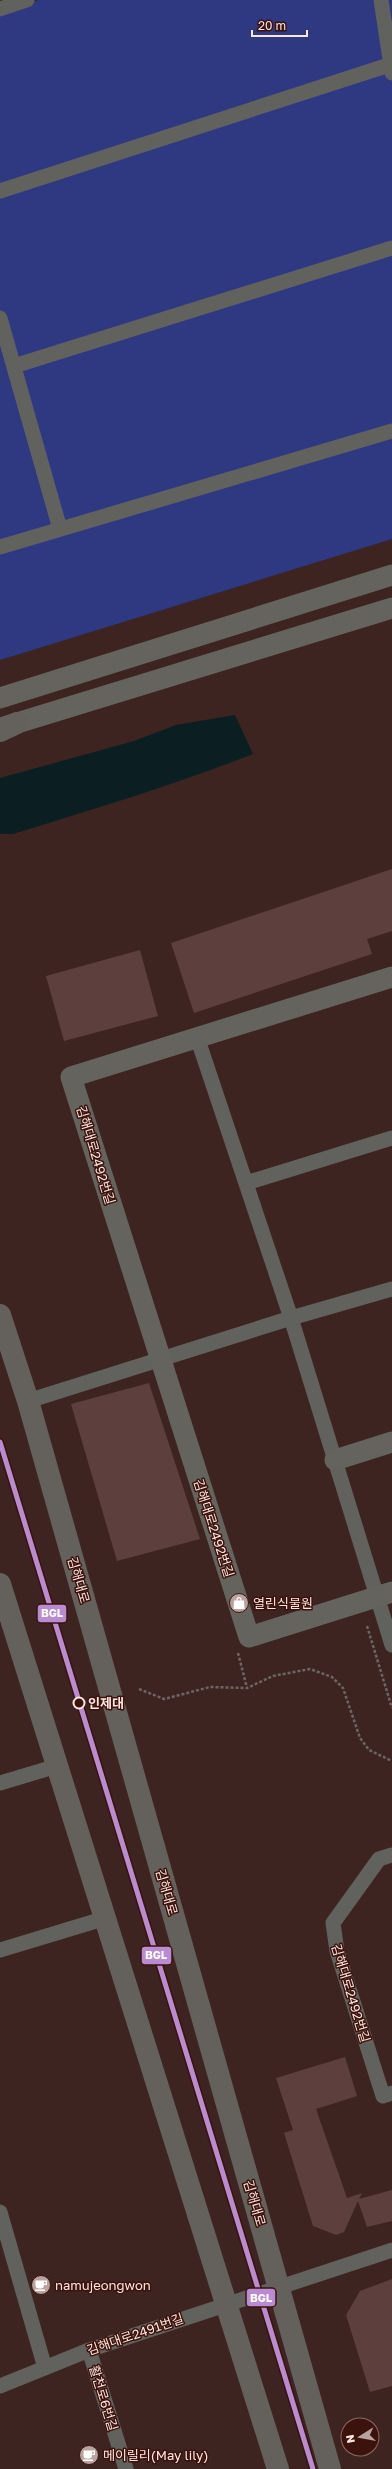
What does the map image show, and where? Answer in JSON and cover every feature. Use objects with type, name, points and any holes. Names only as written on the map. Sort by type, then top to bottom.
[{"type":"main road","name":"김해대로","points":[[0,1316],[28,1401],[330,2469]]},
{"type":"main road","points":[[0,1584],[6,1623],[57,1766],[106,1918],[278,2469]]},
{"type":"street","points":[[0,9],[27,0]]},
{"type":"street","points":[[0,191],[392,68],[381,0]]},
{"type":"street","points":[[14,366],[392,248]]},
{"type":"street","points":[[0,318],[60,529]]},
{"type":"street","points":[[0,547],[392,431]]},
{"type":"street","points":[[0,698],[392,575]]},
{"type":"street","points":[[6,727],[392,608]]},
{"type":"street","name":"김해대로2492번길","points":[[384,1594],[249,1637],[159,1360],[71,1077],[392,977]]},
{"type":"street","points":[[197,1037],[291,1318],[334,1460],[384,1594],[392,1645]]},
{"type":"street","points":[[246,1183],[392,1138]]},
{"type":"street","points":[[28,1401],[291,1318],[392,1289]]},
{"type":"street","points":[[334,1460],[392,1442]]},
{"type":"street","points":[[0,1783],[57,1766]]},
{"type":"street","name":"김해대로2492번길","points":[[392,1855],[379,1859],[333,1923],[336,1951],[383,2096],[392,2093]]},
{"type":"street","points":[[0,1950],[106,1918]]},
{"type":"street","points":[[0,2212],[45,2368]]},
{"type":"street","points":[[227,2303],[392,2250]]},
{"type":"street","name":"김해대로2491번길","points":[[0,2386],[89,2350],[227,2303]]},
{"type":"street","name":"활천로6번길","points":[[89,2350],[126,2469]]},
{"type":"path","points":[[365,1620],[392,1708]]},
{"type":"path","points":[[236,1647],[247,1688]]},
{"type":"path","points":[[139,1690],[164,1699],[210,1687],[247,1688],[290,1672],[310,1670],[332,1677],[343,1688],[360,1738],[369,1750],[392,1761]]},
{"type":"shaded area","points":[[39,0],[392,0],[392,539],[0,660],[0,13]]},
{"type":"water","points":[[235,715],[253,754],[194,776],[104,806],[13,834],[0,834],[0,778],[134,741],[176,725]]},
{"type":"building","points":[[392,869],[392,931],[367,939],[372,954],[194,1013],[171,943]]},
{"type":"building","points":[[140,950],[158,1016],[64,1041],[46,976]]},
{"type":"building","points":[[149,1383],[200,1539],[117,1561],[71,1404]]},
{"type":"building","points":[[345,2057],[357,2096],[316,2109],[347,2198],[362,2193],[359,2199],[392,2190],[392,2221],[367,2227],[358,2201],[344,2232],[336,2235],[313,2226],[284,2133],[293,2130],[276,2078]]},
{"type":"building","points":[[392,2279],[392,2386],[370,2392],[346,2315],[360,2291]]},
{"type":"transit line","name":"BGL","points":[[0,1442],[313,2469]]},
{"type":"place","name":"열린식물원","points":[[239,1603]]},
{"type":"place","name":"인제대","points":[[79,1703]]},
{"type":"place","name":"namujeongwon","points":[[41,2285]]},
{"type":"place","name":"메이릴리(May lily)","points":[[89,2455]]}]
